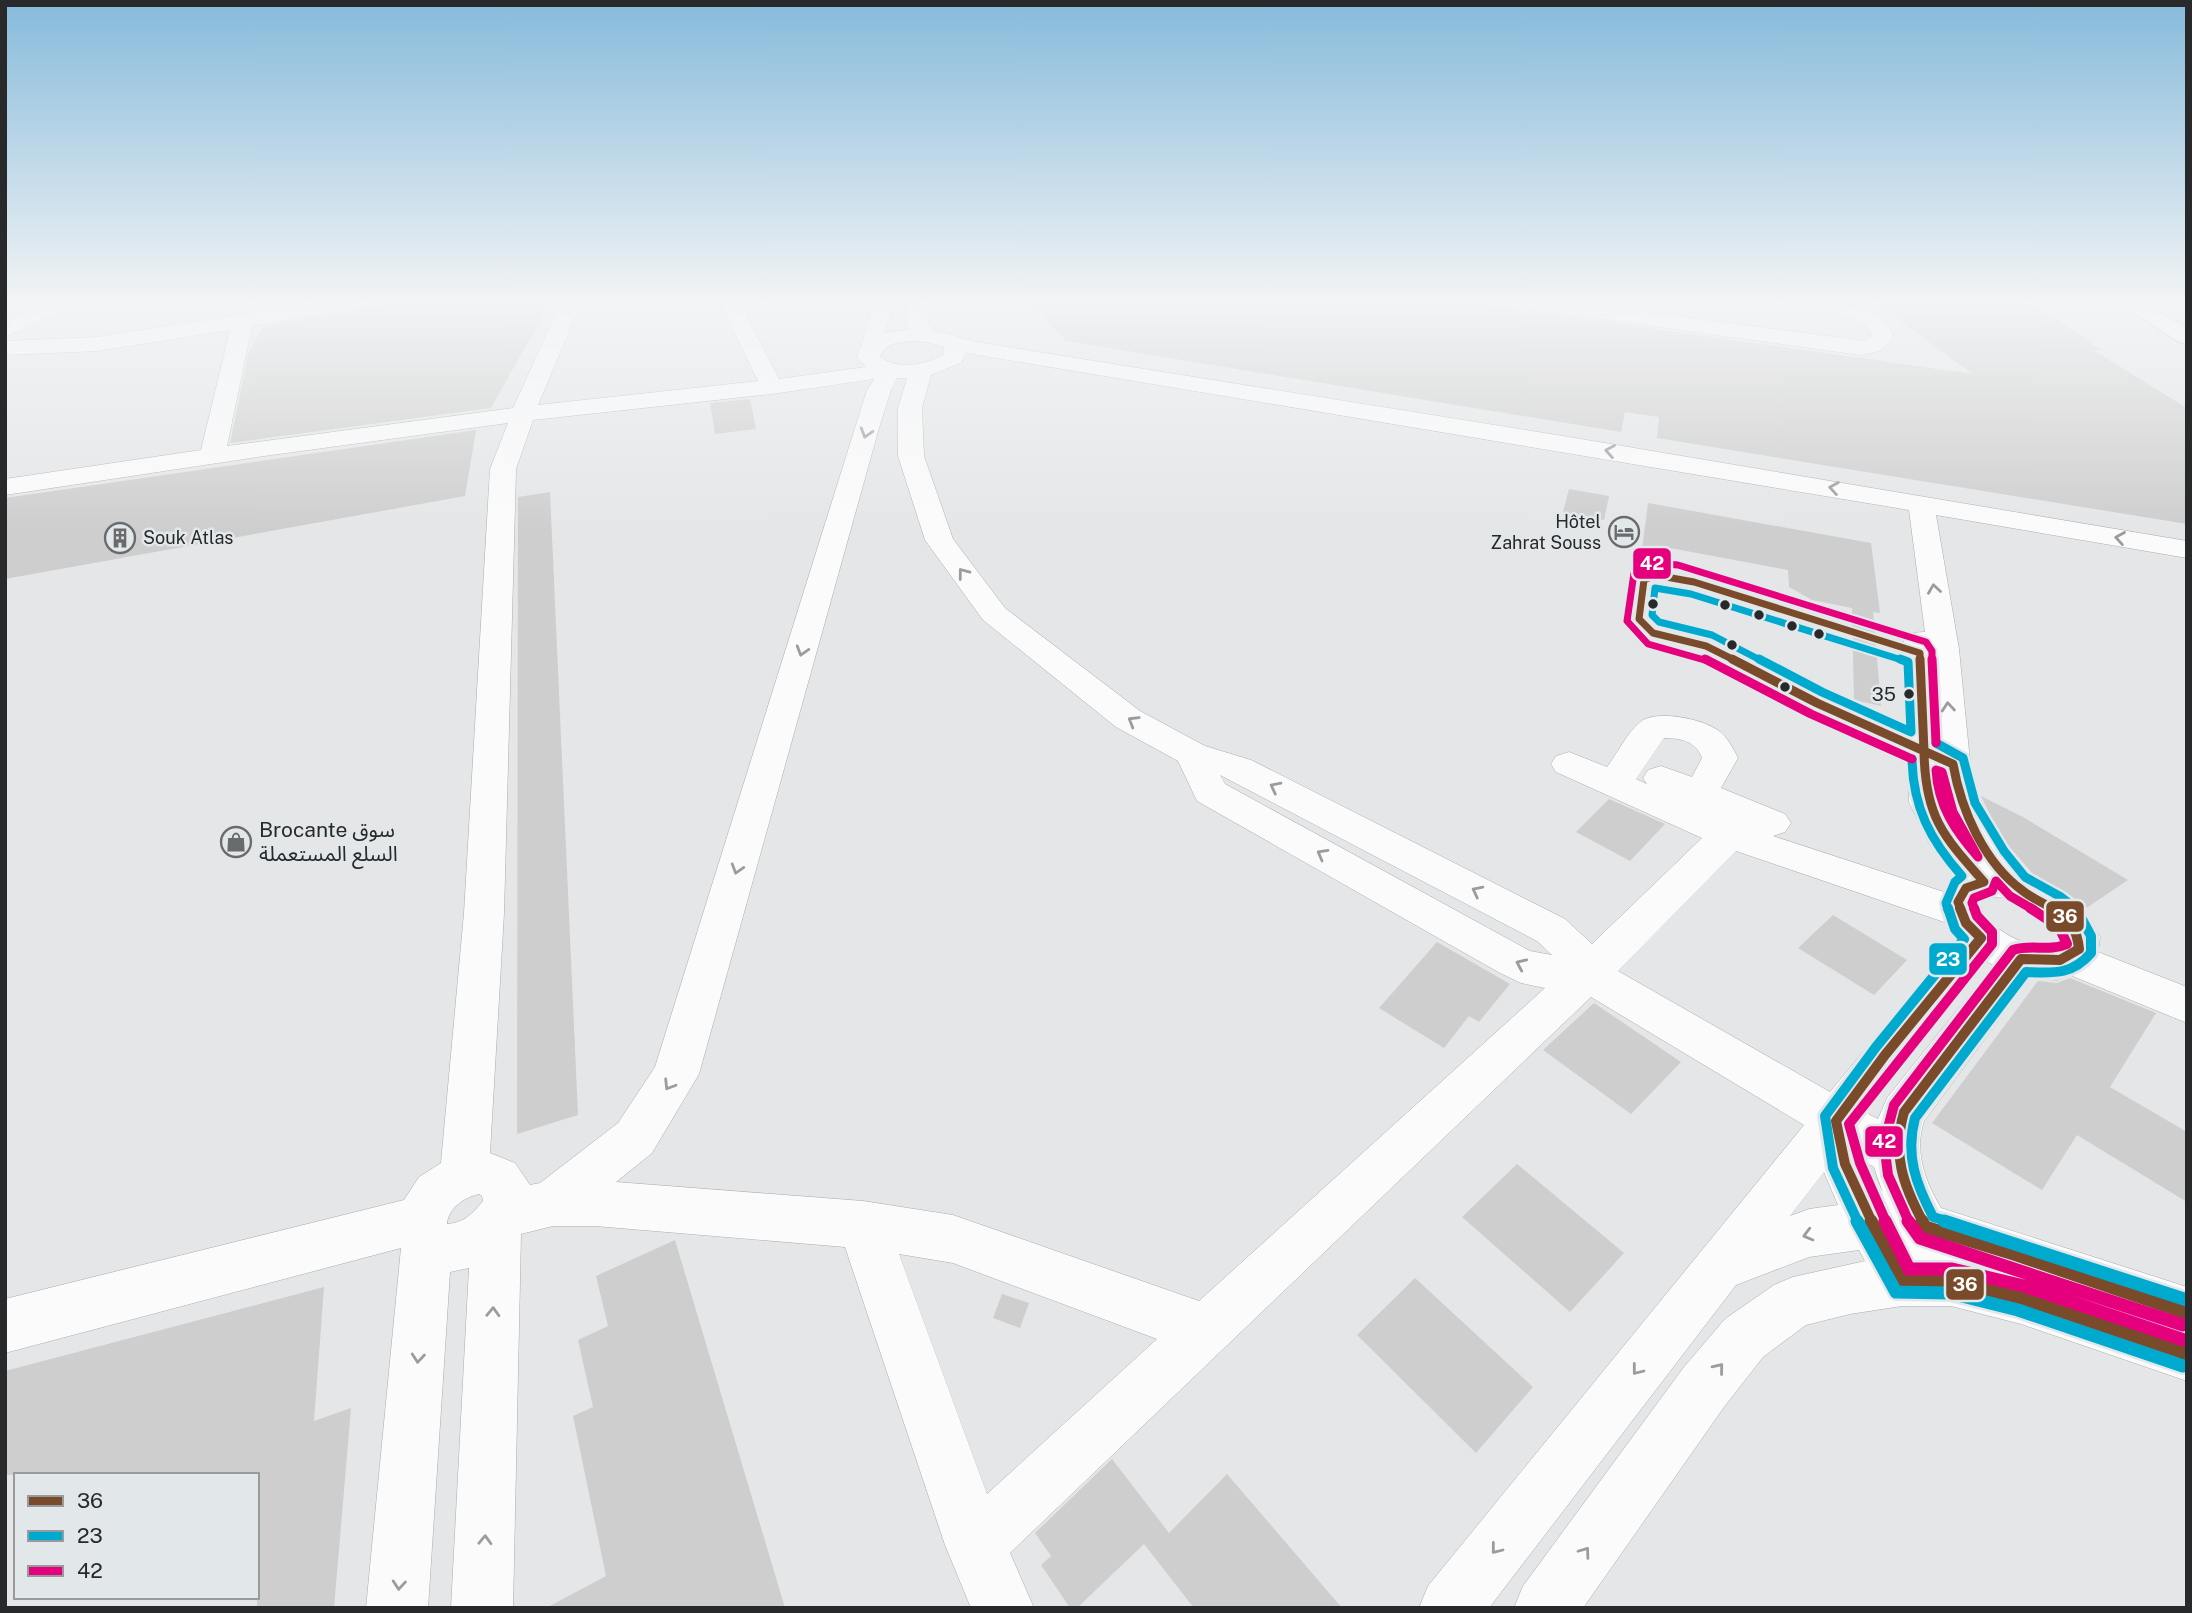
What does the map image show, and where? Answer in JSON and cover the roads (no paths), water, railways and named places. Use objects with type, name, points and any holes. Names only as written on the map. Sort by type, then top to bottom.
[{"type":"street","points":[[212,455],[230,378]]},
{"type":"street","points":[[464,1175],[484,913],[503,469],[538,378]]},
{"type":"street","points":[[768,378],[772,387]]},
{"type":"street","points":[[5,487],[212,455],[522,414],[842,378]]},
{"type":"street","points":[[553,1203],[635,1138],[676,1074],[865,435],[880,390],[891,378]]},
{"type":"street","points":[[907,378],[911,456],[939,540],[994,614],[1128,719],[1193,754],[1210,792],[1466,935],[1536,971],[1588,974],[1897,1155]]},
{"type":"street","points":[[1031,378],[1268,417],[1913,514],[2187,550]]},
{"type":"street","points":[[1171,378],[1281,396],[1913,514],[2187,576]]},
{"type":"street","points":[[1268,417],[1281,396]]},
{"type":"street","points":[[1913,514],[1927,802],[1942,834],[1981,901],[2021,958],[2059,962],[2075,947]]},
{"type":"street","points":[[1620,774],[1653,729],[1667,726],[1691,731],[1711,742],[1718,749],[1720,758],[1694,805]]},
{"type":"street","points":[[1575,755],[1740,826],[1981,901],[2046,900],[2073,925],[2075,947]]},
{"type":"street","points":[[975,1545],[1205,1329],[1334,1213],[1588,974],[1740,826]]},
{"type":"street","points":[[1450,1608],[1836,1121],[1981,901]]},
{"type":"street","points":[[2075,947],[2187,981]]},
{"type":"street","points":[[2075,947],[2187,1006]]},
{"type":"street","points":[[1899,1226],[1901,1183],[1896,1167],[1897,1128],[1904,1112],[2021,958]]},
{"type":"street","points":[[1836,1121],[1845,1164],[1860,1200],[1899,1226],[1927,1281]]},
{"type":"street","points":[[397,1608],[426,1206],[435,1193],[464,1175],[479,1172],[492,1174],[502,1180],[508,1190],[508,1202],[500,1221],[482,1608]]},
{"type":"street","points":[[424,1230],[441,1248],[460,1248],[479,1240],[500,1221],[553,1203],[595,1203],[863,1225],[953,1239],[1205,1329]]},
{"type":"street","points":[[863,1225],[975,1545],[1003,1608]]},
{"type":"street","points":[[1718,1267],[1809,1233],[1899,1226],[2014,1254],[2187,1313]]},
{"type":"street","points":[[5,1326],[130,1292],[424,1230]]},
{"type":"street","points":[[1545,1608],[1704,1387],[1744,1338],[1793,1303],[1850,1288],[1927,1281],[2021,1298],[2187,1354]]},
{"type":"place","name":"Hôtel Zahrat Souss","points":[[1624,532]]},
{"type":"place","name":"Souk Atlas","points":[[120,538]]},
{"type":"place","name":"35","points":[[1909,694]]},
{"type":"place","name":"Brocante سوق السلع المستعملة","points":[[236,842]]}]
